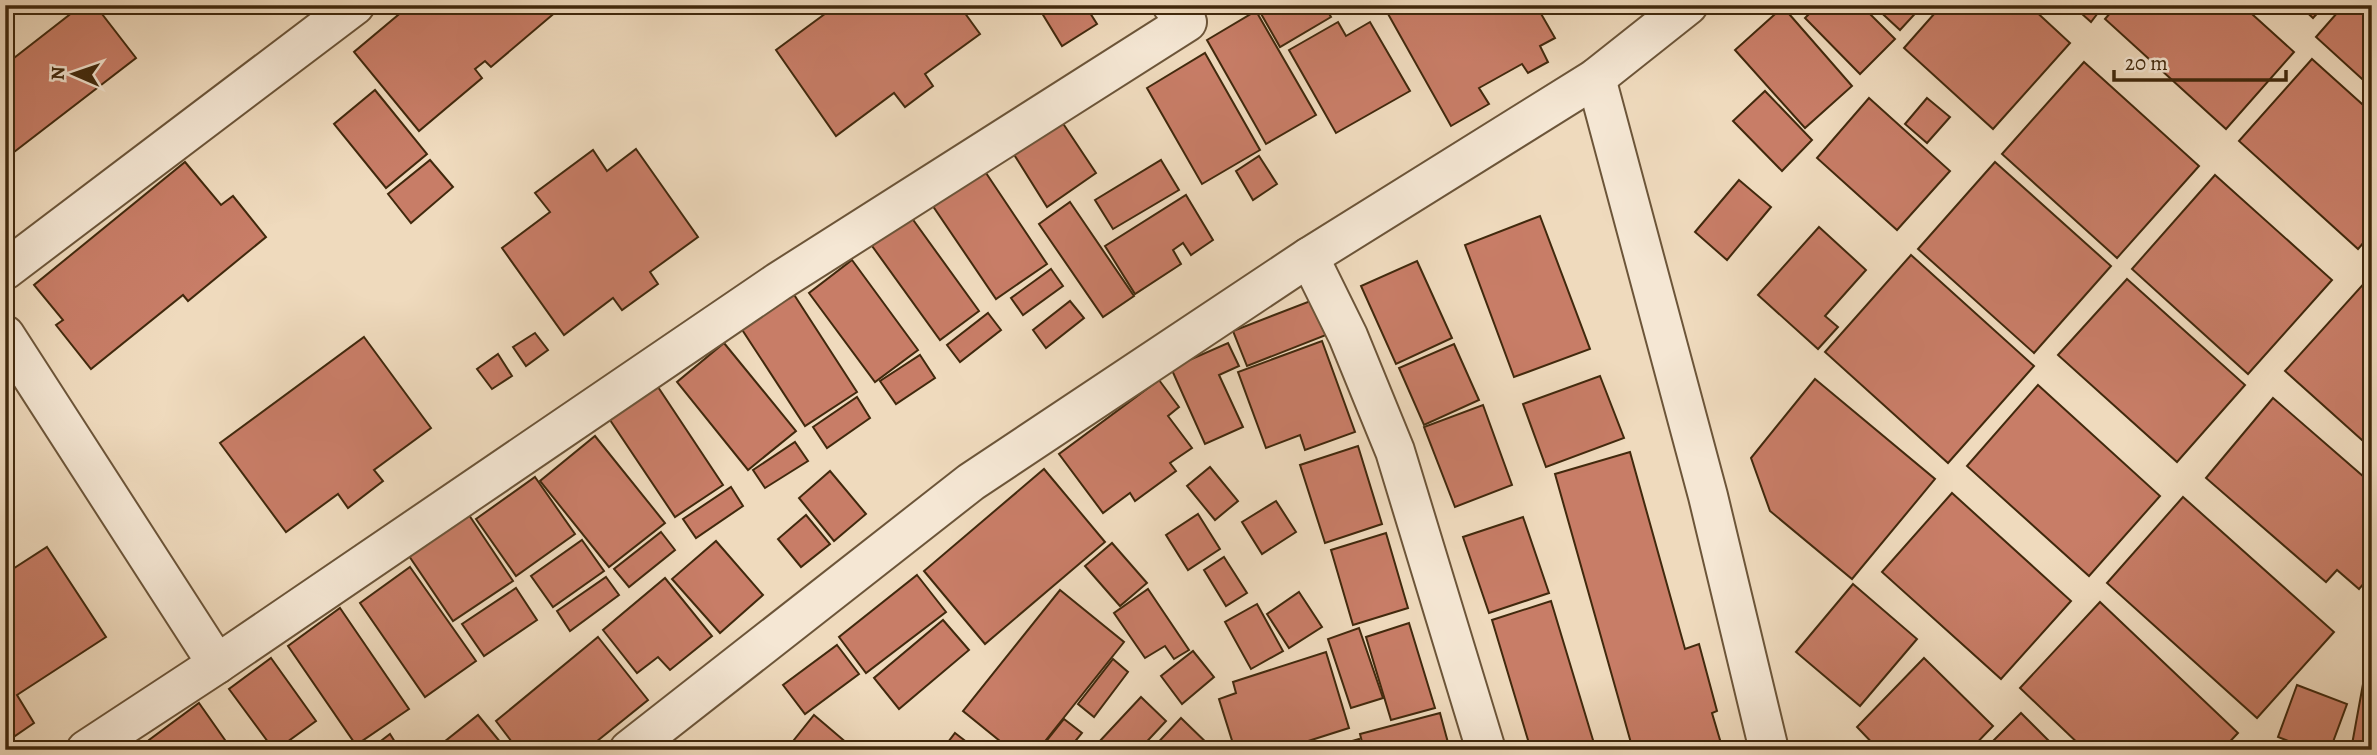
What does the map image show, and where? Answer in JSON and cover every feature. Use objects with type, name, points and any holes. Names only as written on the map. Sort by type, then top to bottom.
[{"type":"street","points":[[5,270],[355,5]]},
{"type":"street","points":[[86,750],[217,664],[778,282],[1187,22],[1172,5]]},
{"type":"street","points":[[629,750],[971,482],[1309,257],[1596,79],[1688,5]]},
{"type":"street","points":[[1596,79],[1709,496],[1769,750]]},
{"type":"street","points":[[1309,257],[1348,336],[1395,451],[1486,750]]},
{"type":"street","points":[[5,335],[217,664]]},
{"type":"building","points":[[82,5],[95,5],[136,58],[5,159],[5,65]]},
{"type":"building","points":[[410,5],[564,5],[491,67],[485,61],[475,69],[482,78],[419,131],[354,52]]},
{"type":"building","points":[[837,5],[959,5],[980,34],[925,74],[933,86],[905,107],[894,93],[836,136],[776,50]]},
{"type":"building","points":[[1037,5],[1085,5],[1097,24],[1062,46]]},
{"type":"building","points":[[1256,5],[1324,5],[1331,17],[1280,47]]},
{"type":"building","points":[[1383,5],[1536,5],[1555,38],[1540,46],[1548,62],[1528,73],[1522,64],[1479,88],[1489,104],[1451,126]]},
{"type":"building","points":[[1818,5],[1861,5],[1895,39],[1860,74],[1805,18]]},
{"type":"building","points":[[1873,5],[1923,5],[1900,30]]},
{"type":"building","points":[[1942,5],[2029,5],[2070,43],[1993,129],[1904,48]]},
{"type":"building","points":[[2072,5],[2104,5],[2091,22]]},
{"type":"building","points":[[2117,5],[2242,5],[2294,52],[2226,129],[2105,19]]},
{"type":"building","points":[[2299,5],[2325,5],[2313,18]]},
{"type":"building","points":[[2344,5],[2372,5],[2372,88],[2316,37]]},
{"type":"building","points":[[1783,7],[1852,86],[1805,128],[1735,50]]},
{"type":"building","points":[[1256,11],[1316,115],[1266,144],[1207,40]]},
{"type":"building","points":[[1338,22],[1346,36],[1370,22],[1410,91],[1336,133],[1289,50]]},
{"type":"building","points":[[1205,53],[1260,150],[1202,184],[1147,88]]},
{"type":"building","points":[[2312,59],[2372,113],[2372,233],[2358,249],[2239,141]]},
{"type":"building","points":[[2084,62],[2199,166],[2117,258],[2002,154]]},
{"type":"building","points":[[375,90],[427,154],[386,188],[334,124]]},
{"type":"building","points":[[1765,91],[1812,140],[1782,171],[1733,121]]},
{"type":"building","points":[[1869,98],[1950,171],[1897,230],[1817,158]]},
{"type":"building","points":[[1927,98],[1950,117],[1927,143],[1905,124]]},
{"type":"building","points":[[1056,113],[1096,173],[1047,207],[1008,145]]},
{"type":"building","points":[[636,149],[698,237],[650,272],[658,284],[622,310],[613,298],[564,335],[502,248],[550,212],[535,193],[593,150],[607,171]]},
{"type":"building","points":[[1259,156],[1277,184],[1253,200],[1236,171]]},
{"type":"building","points":[[976,158],[1047,264],[996,299],[924,193]]},
{"type":"building","points":[[430,160],[453,187],[411,223],[388,194]]},
{"type":"building","points":[[1161,160],[1179,190],[1113,229],[1095,200]]},
{"type":"building","points":[[185,162],[221,205],[233,196],[266,237],[188,301],[183,295],[91,369],[56,325],[63,320],[34,285]]},
{"type":"building","points":[[1995,162],[2111,266],[2034,353],[1918,249]]},
{"type":"building","points":[[2215,175],[2332,280],[2248,374],[2132,269]]},
{"type":"building","points":[[1739,180],[1771,207],[1727,260],[1695,232]]},
{"type":"building","points":[[1186,195],[1213,240],[1191,255],[1183,243],[1173,250],[1181,264],[1135,294],[1105,246]]},
{"type":"building","points":[[1070,202],[1134,296],[1103,317],[1039,224]]},
{"type":"building","points":[[906,210],[979,311],[940,340],[867,239]]},
{"type":"building","points":[[1540,216],[1590,349],[1514,377],[1465,245]]},
{"type":"building","points":[[1819,227],[1866,270],[1825,316],[1838,327],[1818,349],[1758,295]]},
{"type":"building","points":[[1911,255],[2034,366],[1948,463],[1825,352]]},
{"type":"building","points":[[852,260],[918,350],[875,382],[809,293]]},
{"type":"building","points":[[1417,261],[1452,338],[1396,364],[1361,286]]},
{"type":"building","points":[[1051,269],[1063,286],[1023,315],[1011,298]]},
{"type":"building","points":[[2127,279],[2245,385],[2177,462],[2058,355]]},
{"type":"building","points":[[2367,280],[2372,284],[2372,449],[2285,371]]},
{"type":"building","points":[[791,290],[857,392],[805,426],[739,325]]},
{"type":"building","points":[[1313,300],[1326,335],[1247,366],[1233,331]]},
{"type":"building","points":[[1070,301],[1084,318],[1046,348],[1033,330]]},
{"type":"building","points":[[988,313],[1001,330],[960,362],[947,345]]},
{"type":"building","points":[[535,333],[548,350],[526,366],[513,347]]},
{"type":"building","points":[[364,337],[431,428],[374,470],[383,481],[348,508],[338,494],[286,532],[220,443]]},
{"type":"building","points":[[1322,341],[1355,432],[1305,450],[1300,435],[1266,448],[1238,372]]},
{"type":"building","points":[[724,343],[796,431],[748,470],[677,382]]},
{"type":"building","points":[[1228,343],[1239,366],[1219,375],[1243,427],[1205,444],[1171,368]]},
{"type":"building","points":[[1454,344],[1479,400],[1424,425],[1399,368]]},
{"type":"building","points":[[498,354],[512,376],[492,389],[477,369]]},
{"type":"building","points":[[920,355],[935,378],[896,404],[880,381]]},
{"type":"building","points":[[1600,376],[1624,438],[1546,467],[1523,404]]},
{"type":"building","points":[[1815,379],[1935,479],[1852,579],[1770,511],[1751,458]]},
{"type":"building","points":[[1159,380],[1179,407],[1168,416],[1192,448],[1170,463],[1176,471],[1135,501],[1130,493],[1103,513],[1059,454]]},
{"type":"building","points":[[656,384],[723,485],[675,517],[608,417]]},
{"type":"building","points":[[2038,385],[2160,496],[2089,576],[1967,466]]},
{"type":"building","points":[[857,397],[870,418],[827,448],[813,427]]},
{"type":"building","points":[[2273,398],[2372,484],[2372,574],[2359,589],[2337,570],[2326,582],[2206,478]]},
{"type":"building","points":[[1483,405],[1512,485],[1455,507],[1424,427]]},
{"type":"building","points":[[595,436],[665,523],[609,567],[540,481]]},
{"type":"building","points":[[795,442],[808,461],[765,488],[753,470]]},
{"type":"building","points":[[1358,446],[1382,524],[1325,543],[1300,465]]},
{"type":"building","points":[[1630,452],[1685,649],[1699,644],[1717,711],[1712,713],[1723,750],[1633,750],[1555,474]]},
{"type":"building","points":[[1210,467],[1238,501],[1215,520],[1187,486]]},
{"type":"building","points":[[1044,469],[1105,542],[985,644],[924,571]]},
{"type":"building","points":[[830,471],[866,514],[834,541],[799,498]]},
{"type":"building","points":[[535,477],[575,534],[516,576],[476,519]]},
{"type":"building","points":[[731,487],[743,506],[696,538],[683,519]]},
{"type":"building","points":[[1952,493],[2071,601],[2001,679],[1882,572]]},
{"type":"building","points":[[2183,497],[2334,632],[2257,718],[2107,583]]},
{"type":"building","points":[[1276,501],[1296,532],[1262,554],[1242,522]]},
{"type":"building","points":[[465,509],[513,581],[453,621],[405,550]]},
{"type":"building","points":[[1198,514],[1220,549],[1188,570],[1166,535]]},
{"type":"building","points":[[806,515],[830,544],[801,567],[778,539]]},
{"type":"building","points":[[1523,517],[1549,593],[1489,613],[1463,537]]},
{"type":"building","points":[[661,532],[675,550],[629,587],[614,569]]},
{"type":"building","points":[[1386,533],[1408,608],[1353,625],[1331,550]]},
{"type":"building","points":[[582,540],[604,571],[553,607],[531,576]]},
{"type":"building","points":[[716,541],[763,595],[720,633],[672,579]]},
{"type":"building","points":[[1112,543],[1147,583],[1120,606],[1085,566]]},
{"type":"building","points":[[47,547],[106,637],[17,695],[34,723],[12,738],[5,728],[5,574]]},
{"type":"building","points":[[1224,557],[1247,593],[1226,606],[1204,570]]},
{"type":"building","points":[[410,567],[476,661],[425,697],[360,603]]},
{"type":"building","points":[[917,575],[946,612],[866,673],[839,637]]},
{"type":"building","points":[[606,577],[619,595],[570,631],[557,611]]},
{"type":"building","points":[[665,578],[712,636],[670,670],[658,657],[637,673],[603,630]]},
{"type":"building","points":[[1853,584],[1917,639],[1860,706],[1796,652]]},
{"type":"building","points":[[516,588],[537,620],[484,656],[462,624]]},
{"type":"building","points":[[1148,589],[1189,650],[1174,659],[1165,646],[1145,658],[1114,613]]},
{"type":"building","points":[[1060,590],[1124,642],[1038,750],[1011,750],[963,711]]},
{"type":"building","points":[[1299,592],[1322,627],[1289,648],[1267,614]]},
{"type":"building","points":[[1551,601],[1596,750],[1531,750],[1492,620]]},
{"type":"building","points":[[2100,602],[2238,733],[2222,750],[2085,750],[2020,688]]},
{"type":"building","points":[[1257,604],[1283,651],[1251,669],[1225,622]]},
{"type":"building","points":[[340,608],[409,709],[356,745],[288,646]]},
{"type":"building","points":[[943,620],[969,650],[899,709],[874,678]]},
{"type":"building","points":[[1409,623],[1435,708],[1391,720],[1366,637]]},
{"type":"building","points":[[1359,628],[1383,698],[1351,708],[1328,639]]},
{"type":"building","points":[[598,637],[648,700],[586,750],[518,750],[496,721]]},
{"type":"building","points":[[837,645],[859,674],[805,714],[783,685]]},
{"type":"building","points":[[1193,651],[1214,677],[1182,704],[1161,676]]},
{"type":"building","points":[[1326,652],[1349,728],[1280,750],[1235,750],[1219,699],[1236,693],[1233,682]]},
{"type":"building","points":[[271,658],[316,721],[276,750],[229,689]]},
{"type":"building","points":[[1924,658],[1993,726],[1970,750],[1879,750],[1857,727]]},
{"type":"building","points":[[1113,659],[1128,672],[1094,717],[1078,704]]},
{"type":"building","points":[[2365,673],[2372,675],[2372,750],[2351,750]]},
{"type":"building","points":[[2297,685],[2347,704],[2330,750],[2311,750],[2278,737]]},
{"type":"building","points":[[1141,697],[1166,721],[1139,750],[1105,750],[1098,743]]},
{"type":"building","points":[[199,703],[232,750],[156,750],[149,740]]},
{"type":"building","points":[[1440,713],[1450,750],[1364,750],[1360,734]]},
{"type":"building","points":[[2021,713],[2058,750],[1984,750]]},
{"type":"building","points":[[478,715],[506,749],[442,750],[439,746]]},
{"type":"building","points":[[814,715],[855,750],[786,750]]},
{"type":"building","points":[[1181,718],[1214,750],[1151,750]]},
{"type":"building","points":[[1064,719],[1082,733],[1068,750],[1051,750],[1044,744]]},
{"type":"building","points":[[955,733],[977,750],[942,750]]},
{"type":"building","points":[[390,734],[400,750],[369,750]]},
{"type":"building","points":[[1359,739],[1362,750],[1321,750]]}]
